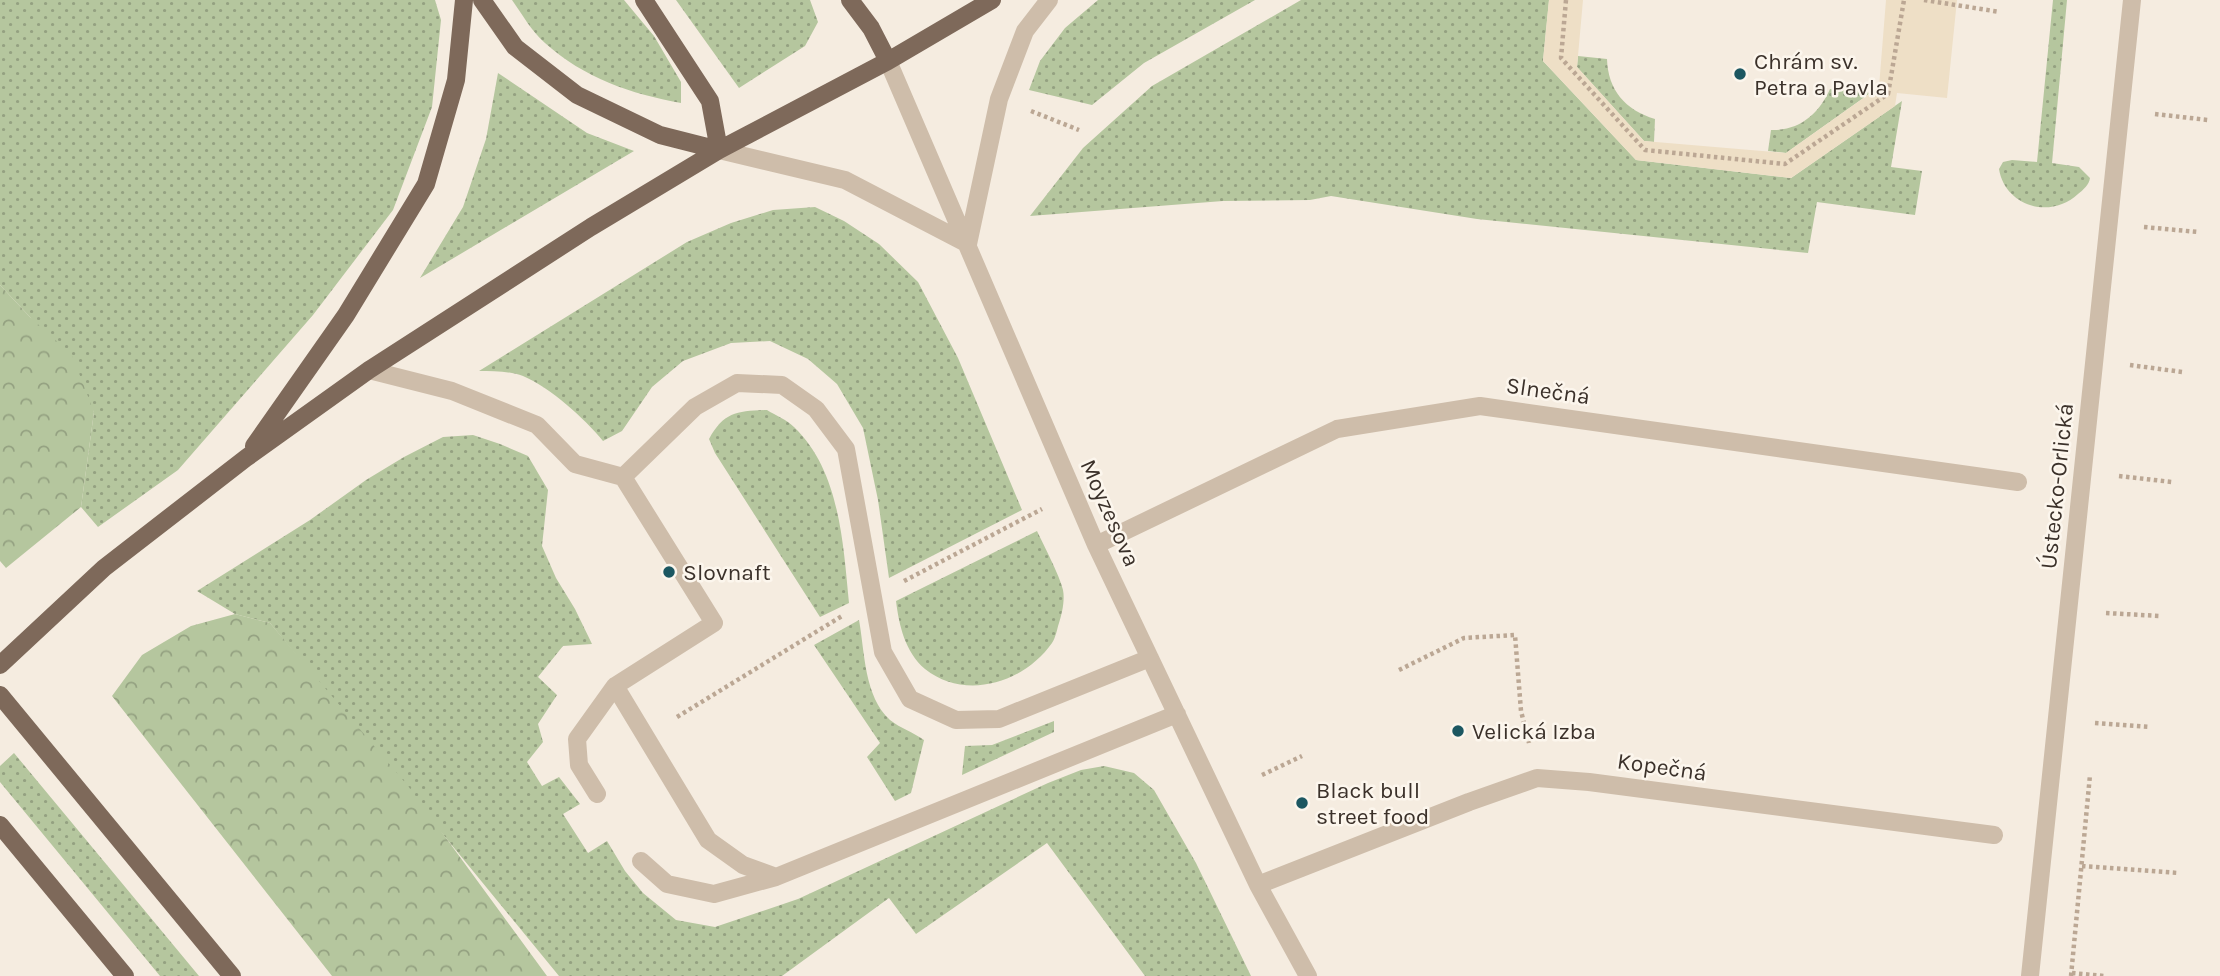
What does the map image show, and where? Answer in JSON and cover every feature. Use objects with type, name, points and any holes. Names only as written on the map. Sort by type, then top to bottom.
[{"type":"main road","points":[[246,458],[346,315],[426,184],[456,80],[464,0]]},
{"type":"main road","points":[[482,0],[515,47],[578,95],[660,135],[719,150]]},
{"type":"main road","points":[[644,0],[710,101],[719,150]]},
{"type":"main road","points":[[850,0],[871,28],[888,61]]},
{"type":"main road","points":[[0,665],[104,568],[246,458],[369,370],[719,150],[888,61],[992,0]]},
{"type":"main road","points":[[0,695],[232,976]]},
{"type":"main road","points":[[0,825],[125,976]]},
{"type":"main road","points":[[83,925],[112,976]]},
{"type":"street","points":[[719,150],[845,180],[968,244],[999,99],[1025,31],[1049,0]]},
{"type":"street","name":"Ústecko-Orlická","points":[[2031,976],[2132,0]]},
{"type":"street","name":"Moyzesova","points":[[888,61],[1096,545],[1258,886],[1308,976]]},
{"type":"street","points":[[369,370],[452,391],[537,425],[575,464],[623,477],[714,623],[615,686],[577,739],[579,765],[597,793]]},
{"type":"street","points":[[623,477],[695,407],[737,383],[782,384],[816,409],[846,449],[883,652],[910,699],[956,720],[999,719],[1150,658]]},
{"type":"street","name":"Slnečná","points":[[1096,545],[1337,429],[1480,407],[2018,482]]},
{"type":"street","points":[[615,686],[708,840],[743,865],[776,877]]},
{"type":"street","points":[[641,861],[667,884],[714,894],[776,877],[1177,714]]},
{"type":"street","name":"Kopečná","points":[[1258,886],[1457,806],[1537,778],[1590,782],[1994,835]]},
{"type":"path","points":[[1566,0],[1561,58],[1645,149],[1785,164],[1888,94],[1904,0]]},
{"type":"path","points":[[1924,0],[2000,12]]},
{"type":"path","points":[[1025,108],[1079,130]]},
{"type":"path","points":[[2154,114],[2208,120]]},
{"type":"path","points":[[2144,226],[2198,232]]},
{"type":"path","points":[[2130,365],[2182,372]]},
{"type":"path","points":[[2119,476],[2172,482]]},
{"type":"path","points":[[2106,614],[2160,617]]},
{"type":"path","points":[[1399,670],[1464,638],[1515,635],[1521,710],[1537,778]]},
{"type":"path","points":[[2095,723],[2150,727]]},
{"type":"path","points":[[1262,775],[1301,756]]},
{"type":"path","points":[[2082,866],[2178,873]]},
{"type":"path","points":[[2071,973],[2105,976]]},
{"type":"green space","points":[[0,0],[435,0],[441,20],[432,107],[393,210],[313,315],[178,470],[98,527],[81,507],[94,412],[30,317],[0,285]]},
{"type":"green space","points":[[512,0],[624,0],[654,36],[681,82],[681,103],[626,89],[576,66],[540,39]]},
{"type":"green space","points":[[676,0],[810,0],[818,22],[805,46],[739,88]]},
{"type":"green space","points":[[1098,0],[1255,0],[1144,63],[1092,105],[1029,90],[1040,61],[1065,28]]},
{"type":"green space","points":[[1301,0],[1549,0],[1543,61],[1636,160],[1791,178],[1902,101],[1891,167],[1922,171],[1915,215],[1817,202],[1808,253],[1477,219],[1331,196],[1310,200],[1223,201],[1030,216],[1083,148],[1152,86]]},
{"type":"green space","points":[[2053,0],[2067,0],[2052,163],[2079,167],[2090,178],[2084,189],[2067,202],[2042,207],[2019,200],[2003,182],[1999,169],[2003,162],[2012,160],[2037,162]]},
{"type":"green space","points":[[1578,56],[1607,59],[1611,80],[1620,97],[1635,110],[1655,119],[1654,142],[1644,141],[1577,67]]},
{"type":"green space","points":[[498,73],[587,133],[634,151],[420,278],[463,207],[486,139]]},
{"type":"green space","points":[[1830,89],[1869,94],[1786,153],[1768,151],[1771,130],[1790,128],[1807,119],[1820,106]]},
{"type":"green space","points":[[815,207],[844,221],[879,244],[918,282],[958,358],[1022,510],[889,578],[878,500],[863,428],[837,384],[808,359],[770,341],[731,343],[683,361],[652,387],[622,431],[603,441],[566,404],[534,381],[513,373],[479,371],[687,242],[731,223],[773,210]]},
{"type":"green space","points":[[0,285],[72,355],[94,412],[81,507],[6,568],[0,561]]},
{"type":"green space","points":[[767,410],[791,424],[809,445],[821,465],[837,509],[849,603],[820,617],[715,453],[709,439],[720,423],[732,415]]},
{"type":"green space","points":[[473,435],[528,456],[548,490],[542,546],[592,644],[563,646],[538,677],[557,695],[538,724],[543,742],[527,762],[542,786],[559,777],[580,804],[563,814],[588,853],[607,841],[625,871],[643,893],[676,920],[715,927],[798,899],[1048,783],[1081,770],[1104,766],[1134,773],[1154,790],[1196,863],[1251,976],[1145,976],[1047,843],[916,934],[889,898],[782,976],[559,976],[270,623],[235,614],[197,591],[404,457],[443,437]]},
{"type":"green space","points":[[1037,531],[1059,577],[1064,594],[1052,643],[1026,668],[993,683],[958,684],[941,679],[925,669],[912,655],[908,646],[901,629],[896,601]]},
{"type":"green space","points":[[235,614],[270,623],[408,786],[547,976],[332,976],[112,696],[142,655],[191,626]]},
{"type":"green space","points":[[859,620],[867,673],[875,699],[890,720],[924,740],[911,793],[895,801],[867,757],[880,743],[814,645]]},
{"type":"green space","points":[[1054,721],[1054,732],[962,775],[965,746],[992,745]]},
{"type":"green space","points":[[14,753],[199,976],[160,976],[0,782],[0,766]]},
{"type":"shaded area","points":[[1549,0],[1583,0],[1577,67],[1644,141],[1786,153],[1879,87],[1886,0],[1957,0],[1947,98],[1897,93],[1895,106],[1791,178],[1636,160],[1543,61]]},
{"type":"place","name":"Chrám sv. Petra a Pavla","points":[[1740,74]]},
{"type":"place","name":"Slovnaft","points":[[669,572]]},
{"type":"place","name":"Velická Izba","points":[[1458,731]]},
{"type":"place","name":"Black bull street food","points":[[1302,803]]}]
